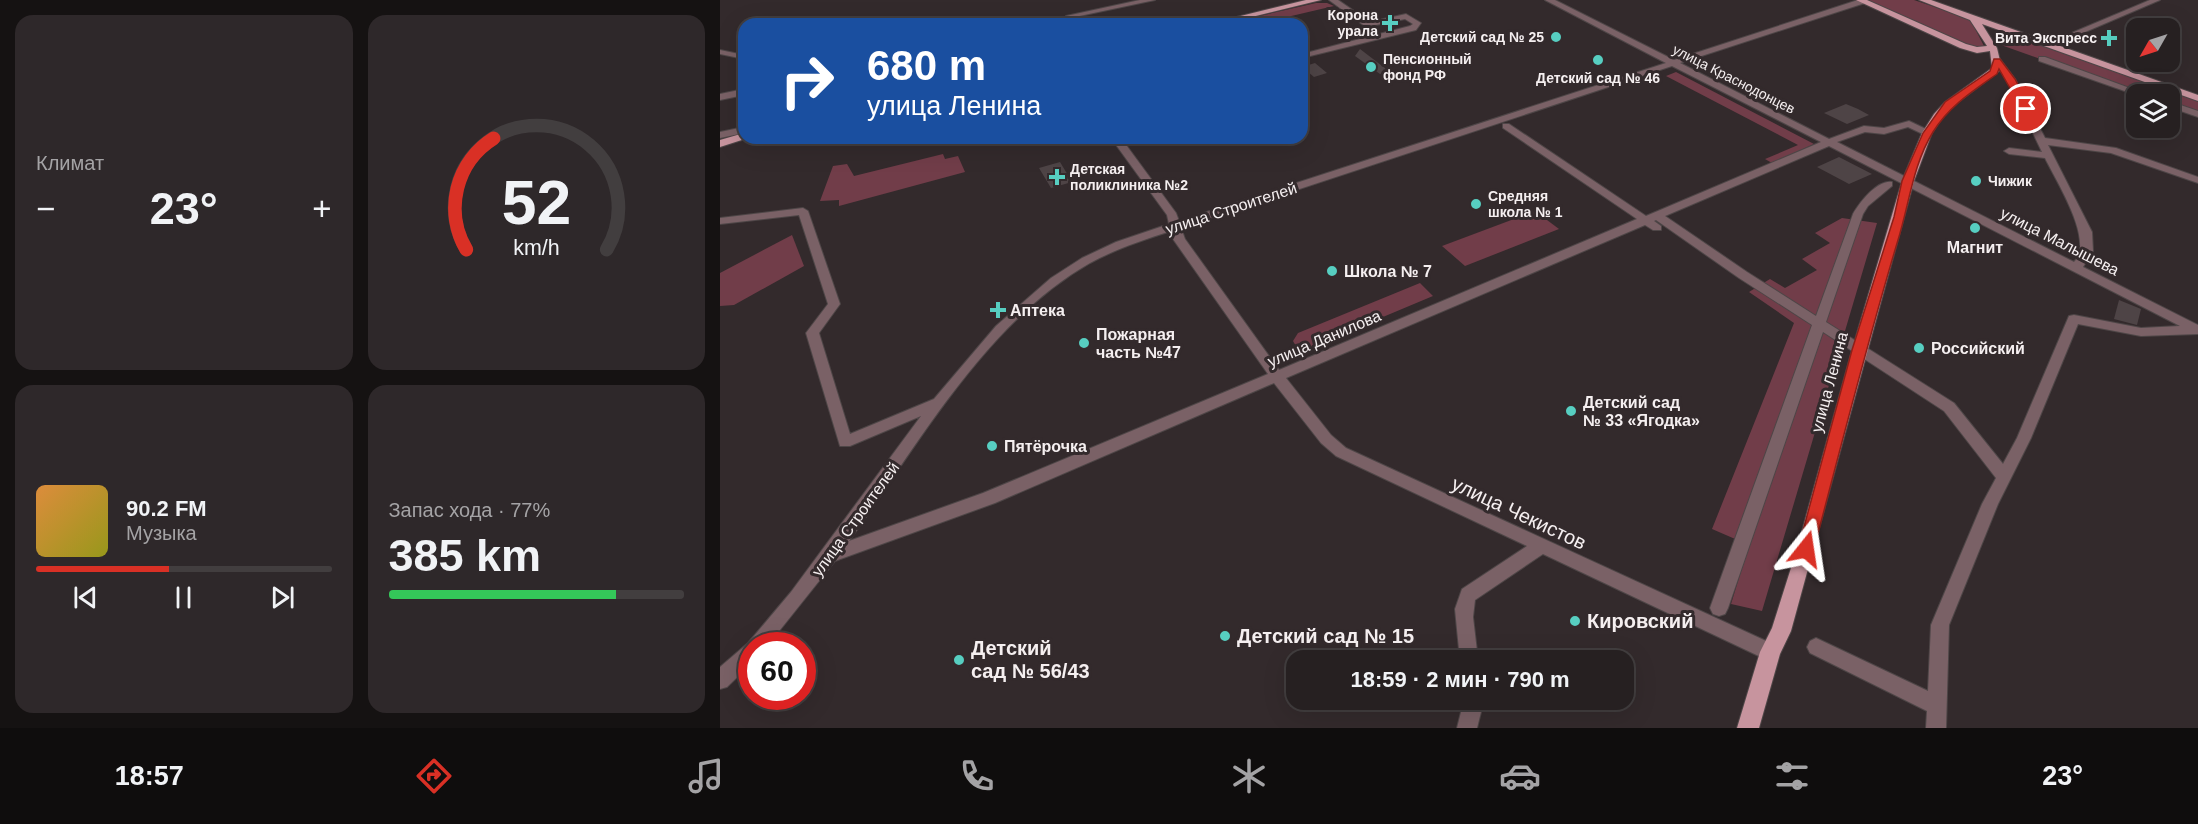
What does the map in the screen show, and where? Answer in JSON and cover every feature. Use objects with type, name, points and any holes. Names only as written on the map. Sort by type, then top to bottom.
[{"type":"main road","points":[[1238,18],[1317,0]]},
{"type":"main road","points":[[1861,0],[1979,54],[1988,62],[1992,74],[1997,69],[1993,48],[1973,18]]},
{"type":"main road","points":[[1923,0],[2198,98]]},
{"type":"main road","points":[[1986,35],[1998,33],[2023,36]]},
{"type":"main road","points":[[1963,46],[1977,50],[1993,48]]},
{"type":"main road","name":"улица Ленина","points":[[1748,728],[1770,652],[1781,631],[1806,549],[1859,350],[1908,181],[1927,133],[1948,104],[1992,74]]},
{"type":"main road","points":[[720,144],[738,138]]},
{"type":"street","points":[[1070,16],[1151,0]]},
{"type":"street","points":[[1308,54],[1413,28],[1417,23],[1406,16],[1370,25],[1333,0]]},
{"type":"street","name":"улица Краснодонцев","points":[[1549,0],[1908,181]]},
{"type":"street","name":"улица Строителей","points":[[768,632],[828,556],[986,342],[1019,308],[1051,282],[1094,255],[1175,226],[1505,122],[1861,0]]},
{"type":"street","points":[[2047,45],[2156,0]]},
{"type":"street","points":[[720,52],[738,56]]},
{"type":"street","points":[[2042,59],[2126,88]]},
{"type":"street","points":[[1997,61],[2011,80],[2086,232],[2089,252],[2084,261],[2076,267]]},
{"type":"street","points":[[720,97],[738,93]]},
{"type":"street","points":[[2180,108],[2198,114]]},
{"type":"street","points":[[1505,122],[1652,220],[1743,275],[1949,407],[2004,477]]},
{"type":"street","name":"улица Данилова","points":[[828,556],[989,498],[1652,220],[1829,142],[1864,129],[1884,131],[1909,124],[1927,133]]},
{"type":"street","points":[[720,135],[738,131]]},
{"type":"street","points":[[2042,141],[2113,150],[2198,180]]},
{"type":"street","name":"улица Чекистов","points":[[1120,144],[1172,215],[1179,239],[1276,376],[1326,439],[1341,452],[1770,652]]},
{"type":"street","points":[[2008,151],[2049,156]]},
{"type":"street","name":"улица Малышева","points":[[1908,181],[2198,330]]},
{"type":"street","points":[[1719,608],[1858,214],[1864,204],[1888,184]]},
{"type":"street","points":[[720,220],[803,211],[834,304],[812,333],[845,442],[939,403]]},
{"type":"street","points":[[1936,728],[1940,625],[1990,504],[2074,319],[2141,333],[2198,330]]},
{"type":"street","points":[[1468,650],[1464,613],[1468,595],[1541,546]]},
{"type":"street","points":[[1816,647],[1937,706]]},
{"type":"street","points":[[720,680],[738,663]]},
{"type":"street","points":[[1467,728],[1471,710]]},
{"type":"shaded area","points":[[1865,0],[1914,0],[1970,19],[1984,46],[1972,47]]},
{"type":"shaded area","points":[[1316,3],[1327,3],[1334,6],[1282,18],[1251,18]]},
{"type":"shaded area","points":[[2001,35],[2021,38],[2154,84],[2126,84],[2126,89],[2001,45],[1996,37]]},
{"type":"shaded area","points":[[1676,72],[1814,144],[1772,163],[1765,159],[1798,145],[1666,76]]},
{"type":"shaded area","points":[[2180,93],[2198,99],[2198,114],[2180,108]]},
{"type":"shaded area","points":[[943,154],[945,159],[958,156],[965,172],[839,206],[839,200],[820,201],[833,166],[847,164],[854,176]]},
{"type":"shaded area","points":[[1535,211],[1559,229],[1465,266],[1442,246]]},
{"type":"shaded area","points":[[1842,218],[1877,223],[1762,611],[1731,604],[1749,545],[1712,529],[1794,323],[1749,292],[1770,279],[1785,288],[1817,270],[1802,259],[1830,243],[1815,233]]},
{"type":"shaded area","points":[[792,235],[804,266],[734,305],[720,306],[720,273]]},
{"type":"shaded area","points":[[1420,283],[1433,296],[1309,348],[1298,347],[1293,341],[1298,333]]},
{"type":"building","name":"Пенсионный фонд РФ","points":[[1360,49],[1390,72],[1380,74],[1355,56]]},
{"type":"building","points":[[1315,63],[1327,73],[1314,77],[1308,72],[1308,65]]},
{"type":"building","points":[[1846,104],[1869,115],[1847,124],[1824,113]]},
{"type":"building","points":[[1839,157],[1872,174],[1849,184],[1817,167]]},
{"type":"building","name":"Детская поликлиника №2","points":[[1060,162],[1072,182],[1051,188],[1039,168]]},
{"type":"building","points":[[2119,300],[2141,309],[2137,325],[2114,319]]},
{"type":"place","name":"Корона урала","points":[[1390,23]]},
{"type":"place","name":"Детский сад № 25","points":[[1556,37]]},
{"type":"place","name":"Вита Экспресс","points":[[2109,38]]},
{"type":"place","name":"Детский сад № 46","points":[[1598,60]]},
{"type":"place","name":"Пенсионный фонд РФ","points":[[1371,67]]},
{"type":"place","name":"Детская поликлиника №2","points":[[1057,177]]},
{"type":"place","name":"Чижик","points":[[1976,181]]},
{"type":"place","name":"Средняя школа № 1","points":[[1476,204]]},
{"type":"place","name":"Магнит","points":[[1975,228]]},
{"type":"place","name":"Школа № 7","points":[[1332,271]]},
{"type":"place","name":"Аптека","points":[[998,310]]},
{"type":"place","name":"Пожарная часть №47","points":[[1084,343]]},
{"type":"place","name":"Российский","points":[[1919,348]]},
{"type":"place","name":"Детский сад № 33 «Ягодка»","points":[[1571,411]]},
{"type":"place","name":"Пятёрочка","points":[[992,446]]},
{"type":"place","name":"Кировский","points":[[1575,621]]},
{"type":"place","name":"Детский сад № 15","points":[[1225,636]]},
{"type":"place","name":"Детский сад № 56/43","points":[[959,660]]},
{"type":"route","points":[[1806,549],[1886,256],[1908,181],[1927,133],[1948,104],[1997,69],[1997,61],[2011,79],[2026,109]]}]
